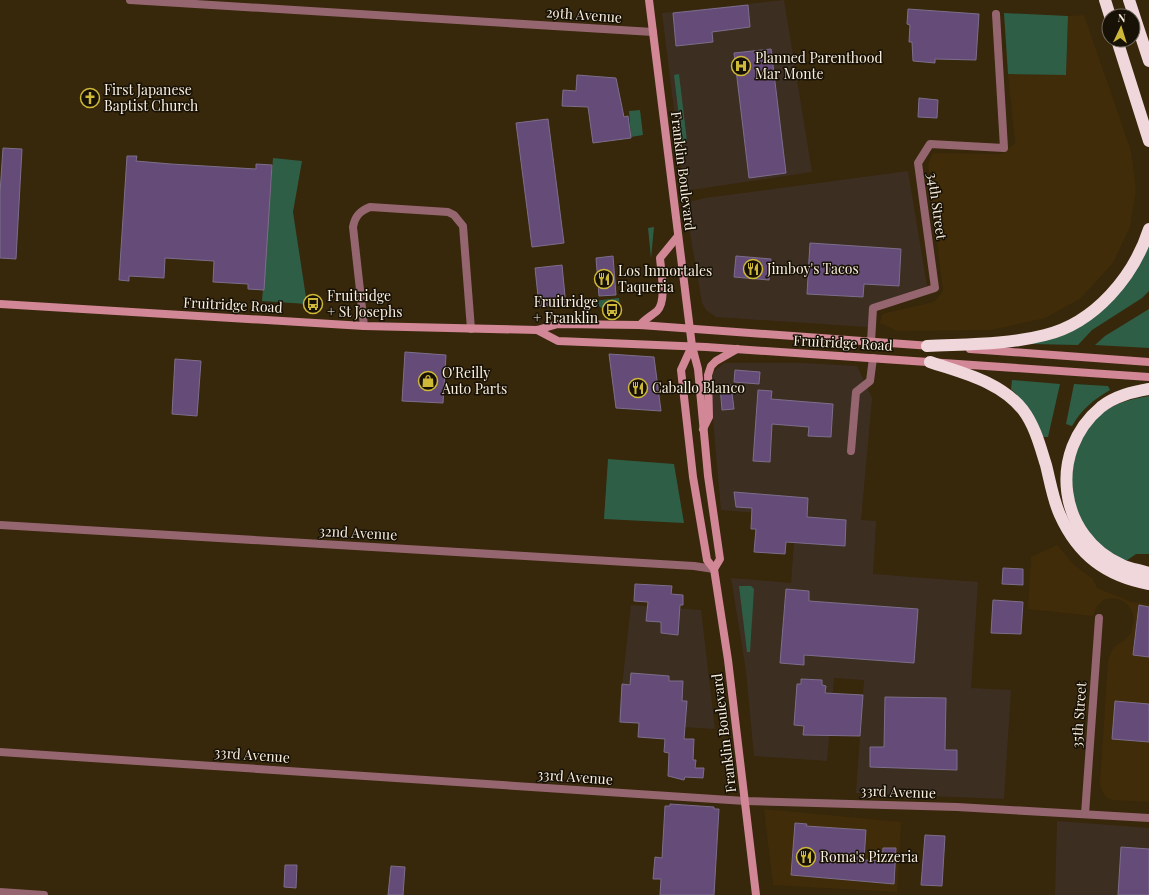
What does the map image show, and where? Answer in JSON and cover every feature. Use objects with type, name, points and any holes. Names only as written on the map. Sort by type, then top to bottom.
[{"type":"highway","points":[[1129,0],[1149,61]]},
{"type":"highway","points":[[1120,48],[1149,141]]},
{"type":"highway","points":[[927,346],[1014,341],[1047,335],[1077,321],[1104,301],[1127,276],[1143,247],[1149,229]]},
{"type":"highway","points":[[930,362],[982,380],[1004,392],[1022,410],[1036,431],[1060,514],[1076,543],[1099,565],[1128,580],[1149,584]]},
{"type":"highway","points":[[1149,389],[1126,394],[1102,406],[1082,426],[1070,450],[1065,476],[1068,503],[1079,528],[1097,548],[1122,565],[1149,572]]},
{"type":"main road","name":"Franklin Boulevard","points":[[648,0],[692,346],[698,369],[703,430],[720,559],[714,569]]},
{"type":"main road","points":[[640,325],[648,316],[657,311],[661,302],[662,285],[660,258],[678,236]]},
{"type":"main road","name":"Fruitridge Road","points":[[0,304],[364,326],[537,330],[558,324],[640,325],[1149,362]]},
{"type":"main road","name":"Fruitridge Road","points":[[537,330],[558,341],[692,346],[1149,377]]},
{"type":"main road","name":"Franklin Boulevard","points":[[692,346],[680,370],[696,492],[707,560],[714,569],[728,660],[756,895]]},
{"type":"main road","points":[[703,430],[709,417],[708,375],[711,366],[716,361],[738,349]]},
{"type":"street","name":"29th Avenue","points":[[130,0],[653,32]]},
{"type":"street","name":"34th Street","points":[[871,342],[873,308],[935,288],[918,163],[930,144],[1004,148],[996,14]]},
{"type":"street","points":[[364,326],[353,227],[356,216],[370,207],[448,212],[460,220],[463,226],[471,329]]},
{"type":"street","points":[[851,451],[856,392],[870,381],[873,358]]},
{"type":"street","name":"32nd Avenue","points":[[0,525],[686,565],[714,569]]},
{"type":"street","name":"35th Street","points":[[1085,814],[1099,618]]},
{"type":"street","name":"33rd Avenue","points":[[0,752],[745,801],[941,806],[1149,818]]},
{"type":"street","points":[[0,892],[44,895]]},
{"type":"shaded area","points":[[784,0],[812,172],[684,191],[662,13]]},
{"type":"shaded area","points":[[1084,15],[1131,151],[1136,190],[1130,227],[1113,263],[1081,298],[1045,318],[991,330],[897,331],[880,323],[882,314],[934,302],[943,291],[928,164],[933,153],[1002,154],[1015,143],[1008,74],[1066,75],[1068,16]]},
{"type":"shaded area","points":[[908,171],[927,286],[871,305],[868,327],[716,317],[706,310],[702,303],[685,203],[705,198]]},
{"type":"shaded area","points":[[724,363],[803,363],[857,366],[872,398],[861,520],[876,521],[873,574],[978,582],[971,688],[1011,690],[1004,799],[856,793],[864,680],[834,678],[827,761],[754,756],[746,671],[731,578],[791,583],[796,516],[721,510],[712,409],[712,377],[713,372]]},
{"type":"shaded area","points":[[1057,545],[1074,565],[1093,579],[1097,588],[1131,602],[1149,604],[1149,802],[1113,800],[1107,798],[1103,793],[1100,784],[1108,660],[1112,650],[1125,640],[1131,633],[1134,618],[1132,611],[1128,605],[1119,599],[1110,598],[1103,600],[1097,606],[1093,616],[1028,609],[1031,557]]},
{"type":"shaded area","points":[[631,605],[701,610],[715,729],[618,723]]},
{"type":"shaded area","points":[[764,809],[901,822],[897,892],[773,885]]},
{"type":"shaded area","points":[[1057,821],[1149,828],[1149,895],[1055,895]]},
{"type":"green space","points":[[1004,13],[1068,16],[1066,75],[1008,74]]},
{"type":"green space","points":[[679,74],[687,141],[682,142],[674,75]]},
{"type":"green space","points":[[640,110],[643,135],[631,137],[629,111]]},
{"type":"green space","points":[[273,158],[302,161],[293,212],[307,304],[262,301]]},
{"type":"green space","points":[[654,227],[651,258],[648,228]]},
{"type":"green space","points":[[1149,239],[1149,291],[1142,298],[1092,330],[1078,345],[1031,344],[1089,318]]},
{"type":"green space","points":[[619,298],[620,310],[615,311],[615,308],[606,309],[606,312],[593,301]]},
{"type":"green space","points":[[1149,309],[1149,348],[1095,345],[1105,336]]},
{"type":"green space","points":[[1012,380],[1060,384],[1048,437],[1043,437],[1030,411],[1011,389]]},
{"type":"green space","points":[[1074,384],[1108,386],[1110,390],[1088,405],[1072,426],[1066,424]]},
{"type":"green space","points":[[1149,396],[1149,554],[1136,554],[1126,561],[1098,544],[1084,527],[1077,512],[1073,494],[1072,477],[1075,459],[1081,442],[1089,427],[1101,414],[1117,404]]},
{"type":"green space","points":[[608,459],[674,464],[684,523],[604,519]]},
{"type":"green space","points":[[739,586],[751,586],[754,589],[750,652],[747,652]]},
{"type":"building","points":[[748,5],[750,27],[712,32],[713,42],[676,46],[673,13]]},
{"type":"building","points":[[908,9],[979,14],[976,60],[935,59],[935,63],[913,61],[912,42],[909,42],[910,25],[907,24]]},
{"type":"building","points":[[771,49],[786,173],[749,178],[734,53]]},
{"type":"building","points":[[577,75],[616,78],[624,117],[628,116],[631,138],[593,143],[588,107],[562,106],[563,90],[576,91]]},
{"type":"building","points":[[919,98],[938,100],[937,118],[918,117]]},
{"type":"building","points":[[548,119],[564,243],[532,247],[516,123]]},
{"type":"building","points":[[3,148],[22,149],[16,259],[0,258],[0,193]]},
{"type":"building","points":[[127,156],[137,156],[136,161],[171,164],[256,169],[256,164],[272,165],[264,290],[248,289],[248,284],[213,282],[214,261],[165,258],[164,278],[129,276],[129,281],[119,280]]},
{"type":"building","points":[[810,243],[901,249],[899,286],[864,284],[863,297],[807,294]]},
{"type":"building","points":[[613,256],[616,295],[599,296],[596,258]]},
{"type":"building","points":[[736,256],[771,259],[769,280],[734,277]]},
{"type":"building","points":[[562,265],[566,306],[539,306],[535,268]]},
{"type":"building","points":[[405,352],[446,355],[443,403],[402,401]]},
{"type":"building","points":[[609,354],[654,357],[661,411],[616,408]]},
{"type":"building","points":[[175,359],[201,361],[197,416],[172,414]]},
{"type":"building","points":[[735,370],[760,372],[759,384],[734,382]]},
{"type":"building","points":[[731,385],[734,409],[722,410],[720,386]]},
{"type":"building","points":[[758,390],[772,391],[771,399],[833,404],[831,437],[808,436],[809,427],[772,424],[770,462],[753,461]]},
{"type":"building","points":[[734,492],[808,498],[807,517],[846,520],[845,546],[786,542],[785,554],[754,552],[756,529],[751,529],[752,508],[736,507]]},
{"type":"building","points":[[1003,568],[1023,569],[1023,585],[1002,584]]},
{"type":"building","points":[[635,584],[672,586],[671,594],[683,595],[683,605],[680,605],[678,635],[661,633],[661,622],[646,621],[648,602],[634,601]]},
{"type":"building","points":[[786,589],[809,591],[809,601],[918,609],[914,663],[804,655],[804,665],[780,663]]},
{"type":"building","points":[[993,600],[1023,602],[1021,634],[991,633]]},
{"type":"building","points":[[1139,605],[1149,607],[1149,657],[1133,655]]},
{"type":"building","points":[[631,673],[669,676],[669,681],[683,681],[682,701],[687,701],[684,739],[694,739],[693,760],[696,760],[695,768],[704,768],[703,778],[685,777],[684,780],[668,776],[669,753],[664,752],[665,739],[638,737],[639,723],[620,722],[622,684],[630,685]]},
{"type":"building","points":[[801,679],[822,680],[822,685],[826,686],[825,693],[863,695],[860,736],[803,735],[804,726],[794,725],[797,684],[801,684]]},
{"type":"building","points":[[885,697],[946,698],[945,750],[957,750],[957,770],[870,767],[870,747],[884,747]]},
{"type":"building","points":[[1115,701],[1149,704],[1149,742],[1112,739]]},
{"type":"building","points":[[670,804],[714,807],[714,809],[719,809],[714,895],[660,895],[661,879],[653,879],[655,857],[662,858],[665,806],[670,806]]},
{"type":"building","points":[[795,823],[807,824],[806,826],[866,830],[864,860],[882,861],[883,848],[896,848],[894,884],[791,875]]},
{"type":"building","points":[[925,835],[945,836],[942,886],[921,885]]},
{"type":"building","points":[[1121,847],[1149,849],[1149,895],[1118,895]]},
{"type":"building","points":[[285,865],[297,865],[296,888],[284,887]]},
{"type":"building","points":[[391,866],[405,867],[403,895],[388,895]]},
{"type":"place","name":"Planned Parenthood Mar Monte","points":[[741,66]]},
{"type":"place","name":"First Japanese Baptist Church","points":[[90,98]]},
{"type":"place","name":"Jimboy's Tacos","points":[[753,269]]},
{"type":"place","name":"Los Inmortales Taqueria","points":[[604,279]]},
{"type":"place","name":"Fruitridge + St Josephs","points":[[313,304]]},
{"type":"place","name":"Fruitridge + Franklin","points":[[612,310]]},
{"type":"place","name":"O'Reilly Auto Parts","points":[[428,381]]},
{"type":"place","name":"Caballo Blanco","points":[[638,388]]},
{"type":"place","name":"Roma's Pizzeria","points":[[806,857]]}]
